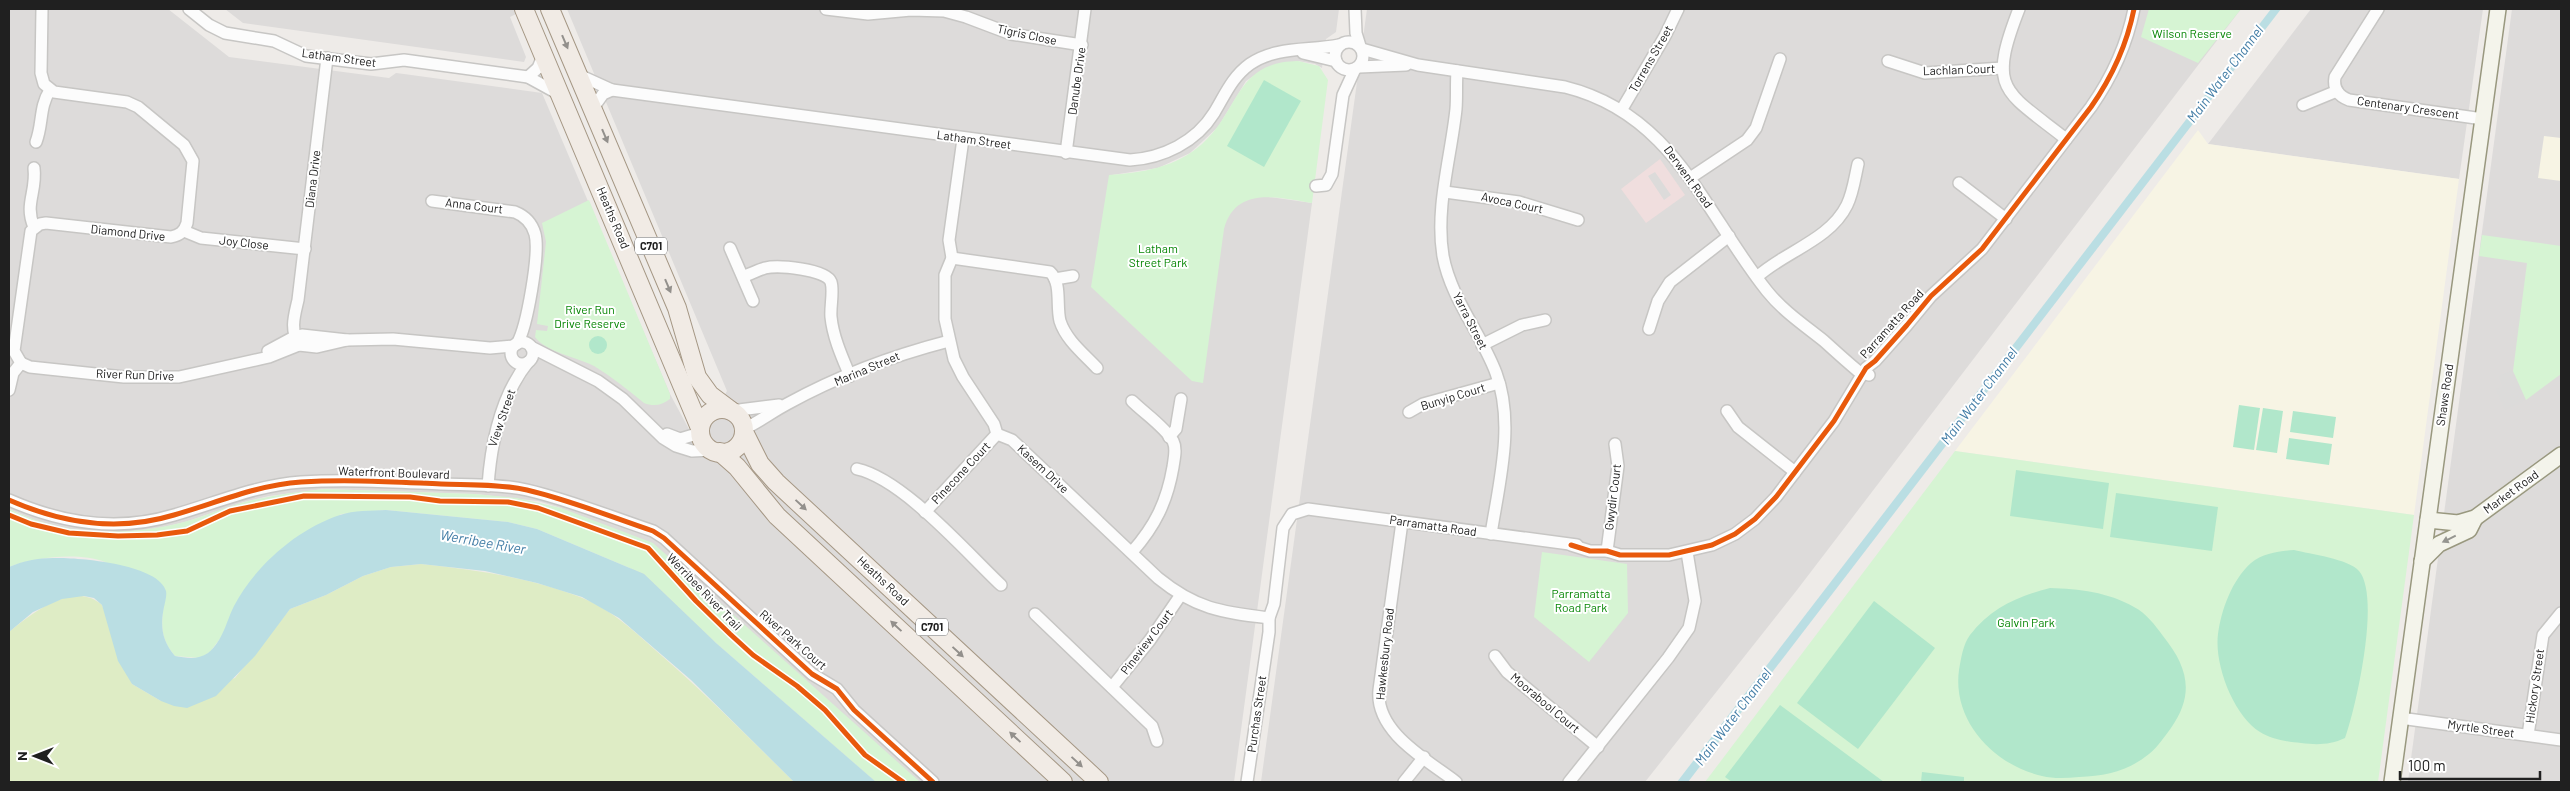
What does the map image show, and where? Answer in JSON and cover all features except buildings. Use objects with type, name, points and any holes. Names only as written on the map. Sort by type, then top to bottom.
[{"type":"main road","name":"Heaths Road","points":[[524,9],[700,430]]},
{"type":"main road","name":"Heaths Road","points":[[550,9],[677,308],[697,377],[710,395],[730,410]]},
{"type":"main road","points":[[700,430],[704,418],[712,411],[730,410]]},
{"type":"main road","name":"C701","points":[[730,410],[740,418],[744,431]]},
{"type":"main road","name":"C701","points":[[700,430],[704,443],[716,451]]},
{"type":"main road","name":"Heaths Road","points":[[744,431],[760,464],[776,482],[1099,782]]},
{"type":"main road","points":[[716,451],[736,448],[744,431]]},
{"type":"main road","name":"Heaths Road","points":[[716,451],[737,467],[777,516],[1064,782]]},
{"type":"street","points":[[36,142],[41,129],[42,102],[50,90],[44,84],[42,9]]},
{"type":"street","points":[[42,55],[49,9]]},
{"type":"street","name":"Latham Street","points":[[189,9],[209,25],[225,33],[274,41],[306,56],[371,64],[404,60],[528,78],[561,95]]},
{"type":"street","name":"Tigris Close","points":[[826,9],[868,14],[917,10],[944,11],[1011,34],[1082,45]]},
{"type":"street","name":"Danube Drive","points":[[1066,153],[1082,45],[1085,9]]},
{"type":"street","points":[[1343,95],[1363,58],[1355,23],[1355,9]]},
{"type":"street","name":"Torrens Street","points":[[1622,109],[1669,30],[1678,9]]},
{"type":"street","points":[[2019,9],[2005,48],[2003,68],[2008,87],[2017,101],[2066,140]]},
{"type":"street","name":"Parramatta Road","points":[[1296,511],[1308,509],[1570,545],[1607,547],[1634,554],[1657,556],[1687,552],[1725,539],[1745,527],[1764,511],[1834,421],[1855,400],[1866,372],[1880,367],[1931,296],[1982,249],[2006,219],[2098,98],[2111,76],[2126,42],[2134,9]]},
{"type":"street","points":[[2303,105],[2336,91],[2334,81],[2336,74],[2378,9]]},
{"type":"street","name":"Shaws Road","points":[[2392,782],[2498,9]]},
{"type":"street","points":[[1316,186],[1326,185],[1332,174],[1343,95],[1335,53],[1355,23]]},
{"type":"street","points":[[1341,44],[1352,41],[1361,47]]},
{"type":"street","name":"Latham Street","points":[[579,75],[612,90],[1066,153],[1130,160],[1155,157],[1173,150],[1192,138],[1206,125],[1233,80],[1243,70],[1263,57],[1294,50],[1341,44]]},
{"type":"street","name":"Derwent Road","points":[[1361,47],[1418,65],[1571,88],[1622,109],[1648,129],[1670,150],[1757,277],[1779,304],[1825,342],[1866,372]]},
{"type":"street","name":"Latham Street","points":[[1294,50],[1337,63]]},
{"type":"street","points":[[528,78],[538,68],[544,54]]},
{"type":"street","name":"Diana Drive","points":[[297,339],[298,300],[327,58]]},
{"type":"street","points":[[1690,178],[1747,140],[1756,128],[1780,59]]},
{"type":"street","name":"Lachlan Court","points":[[1888,60],[1924,73],[2003,68]]},
{"type":"street","points":[[1337,63],[1346,70],[1357,68]]},
{"type":"street","name":"Derwent Road","points":[[1357,68],[1418,65]]},
{"type":"street","name":"Yarra Street","points":[[1461,72],[1444,192],[1441,233],[1446,267],[1458,298],[1499,383],[1504,410],[1504,433],[1491,534]]},
{"type":"street","name":"Diamond Drive","points":[[34,227],[46,224],[171,237],[184,232],[193,161],[184,145],[138,107],[127,102],[50,90]]},
{"type":"street","points":[[593,108],[602,94],[612,90]]},
{"type":"street","name":"Centenary Crescent","points":[[2336,91],[2349,100],[2483,118]]},
{"type":"street","points":[[964,139],[950,240],[952,258],[945,275],[944,297],[949,341],[962,377],[994,424],[998,434]]},
{"type":"street","points":[[1757,277],[1810,241],[1841,217],[1848,203],[1858,164]]},
{"type":"street","points":[[9,390],[13,372],[21,363],[14,350],[28,236],[34,227],[28,206],[35,187],[34,168]]},
{"type":"street","points":[[1959,183],[2006,219]]},
{"type":"street","name":"Avoca Court","points":[[1444,192],[1519,202],[1578,220]]},
{"type":"street","name":"Anna Court","points":[[432,201],[507,210],[522,215],[528,220],[536,236],[526,323],[530,346]]},
{"type":"street","name":"Joy Close","points":[[184,232],[201,238],[304,249]]},
{"type":"street","points":[[1649,329],[1658,302],[1670,282],[1729,236]]},
{"type":"street","points":[[730,248],[744,276],[753,301]]},
{"type":"street","points":[[952,258],[1045,269],[1050,272],[1055,279],[1061,323],[1068,338],[1097,368]]},
{"type":"street","points":[[744,276],[766,268],[776,267],[818,272],[828,277],[832,285],[831,318],[835,336],[850,376]]},
{"type":"street","points":[[1055,279],[1073,276]]},
{"type":"street","points":[[1482,345],[1522,325],[1545,320]]},
{"type":"street","name":"Anna Court","points":[[515,345],[526,323]]},
{"type":"street","name":"River Run Drive","points":[[21,363],[30,367],[104,376],[157,378],[200,374],[269,357],[297,339],[317,347],[347,340],[394,339],[490,348],[515,345]]},
{"type":"street","name":"Marina Street","points":[[744,431],[788,403],[901,354],[949,341]]},
{"type":"street","points":[[555,361],[529,361],[521,364],[514,360],[511,352],[515,345],[523,342],[555,361],[575,368],[598,381],[624,399],[663,438],[676,446],[692,451],[716,451]]},
{"type":"street","points":[[529,361],[533,354],[530,346]]},
{"type":"street","name":"River Run Drive","points":[[490,348],[514,360]]},
{"type":"street","name":"View Street","points":[[514,360],[516,379]]},
{"type":"street","name":"View Street","points":[[488,486],[494,433],[516,379],[529,361]]},
{"type":"street","name":"Bunyip Court","points":[[1408,412],[1423,404],[1499,383]]},
{"type":"street","points":[[1169,436],[1176,429],[1182,399]]},
{"type":"street","points":[[1132,401],[1174,442],[1175,454],[1164,504],[1147,536],[1132,552]]},
{"type":"street","name":"Marina Street","points":[[730,410],[750,410],[788,403]]},
{"type":"street","points":[[1727,411],[1738,427],[1795,472]]},
{"type":"street","points":[[646,421],[678,439],[700,430]]},
{"type":"street","name":"Pinecone Court","points":[[925,512],[998,434]]},
{"type":"street","name":"Kasem Drive","points":[[998,434],[1012,440],[1158,578],[1180,596],[1214,609],[1266,617]]},
{"type":"street","name":"Gwydir Court","points":[[1607,547],[1618,466],[1615,444]]},
{"type":"street","name":"Market Road","points":[[2428,520],[2458,523],[2475,518],[2561,455]]},
{"type":"street","name":"Pinecone Court","points":[[858,469],[875,468],[925,512],[1001,585]]},
{"type":"street","name":"Waterfront Boulevard","points":[[9,500],[54,518],[85,523],[115,524],[134,523],[172,516],[247,492],[299,482],[344,480],[488,486],[525,490],[557,498],[660,534]]},
{"type":"street","name":"Purchas Street","points":[[1248,782],[1266,645],[1266,617],[1274,589],[1282,528],[1288,518],[1296,511]]},
{"type":"street","points":[[2422,561],[2439,544],[2469,530],[2475,518]]},
{"type":"street","name":"Hawkesbury Road","points":[[1402,522],[1379,703],[1381,714],[1390,729],[1456,782]]},
{"type":"street","name":"River Park Court","points":[[660,534],[808,668],[837,682],[847,694],[854,710],[933,782]]},
{"type":"street","points":[[1569,782],[1679,644],[1689,628],[1695,601],[1687,552]]},
{"type":"street","name":"Pineview Court","points":[[1112,687],[1150,640],[1180,596]]},
{"type":"street","name":"Hickory Street","points":[[2528,735],[2541,641],[2550,624],[2561,613]]},
{"type":"street","name":"Pineview Court","points":[[1036,614],[1152,726],[1156,740]]},
{"type":"street","name":"Moorabool Court","points":[[1495,656],[1507,672],[1598,747]]},
{"type":"street","name":"Myrtle Street","points":[[2400,718],[2561,740]]},
{"type":"street","points":[[1404,782],[1424,757]]},
{"type":"shaded area","points":[[9,9],[168,9],[229,57],[389,78],[396,73],[542,93],[670,394],[697,444],[727,391],[567,9],[1339,9],[1336,32],[1326,39],[1322,68],[1315,64],[1298,61],[1264,69],[1246,81],[1218,127],[1190,153],[1158,168],[1112,175],[1312,203],[1234,782],[876,782],[561,508],[538,501],[475,494],[324,489],[269,496],[244,502],[185,522],[155,529],[121,532],[65,529],[37,521],[9,509]]},
{"type":"shaded area","points":[[225,9],[526,9],[510,17],[526,57],[524,62],[243,23]]},
{"type":"shaded area","points":[[1367,9],[2241,9],[1797,590],[1645,782],[1261,782]]},
{"type":"shaded area","points":[[2311,9],[2483,9],[2459,179],[2208,144]]},
{"type":"shaded area","points":[[2512,9],[2561,9],[2561,782],[2408,781]]},
{"type":"shaded area","points":[[2198,130],[2208,144],[2459,179],[2414,515],[1955,451]]},
{"type":"shaded area","points":[[2544,136],[2561,138],[2561,181],[2538,178]]},
{"type":"shaded area","points":[[1660,159],[1685,195],[1646,223],[1621,189]]},
{"type":"shaded area","points":[[1655,172],[1671,195],[1664,200],[1648,176]]},
{"type":"shaded area","points":[[2512,370],[2526,400],[2505,410],[2496,389],[2503,386],[2499,376]]},
{"type":"green space","name":"Wilson Reserve","points":[[2149,9],[2241,9],[2198,63],[2141,37]]},
{"type":"green space","name":"Latham Street Park","points":[[1298,61],[1319,66],[1328,80],[1312,203],[1273,197],[1260,198],[1248,200],[1238,206],[1230,215],[1224,229],[1203,383],[1192,381],[1091,287],[1109,175],[1134,173],[1158,167],[1192,152],[1214,131],[1250,79],[1262,70],[1277,63]]},
{"type":"green space","points":[[1264,80],[1301,101],[1264,167],[1227,146]]},
{"type":"green space","name":"River Run Drive Reserve","points":[[589,200],[670,394],[670,399],[664,403],[651,405],[644,403],[594,366],[546,347],[535,337],[536,330],[547,331],[548,326],[537,324],[546,242],[542,223]]},
{"type":"green space","points":[[2482,235],[2561,246],[2561,374],[2526,400],[2513,371],[2527,263],[2479,256]]},
{"type":"green space","points":[[594,336],[602,336],[607,341],[605,352],[594,354],[589,349],[589,341]]},
{"type":"green space","points":[[2239,405],[2260,408],[2254,450],[2233,447]]},
{"type":"green space","points":[[2263,408],[2283,411],[2277,453],[2256,450]]},
{"type":"green space","points":[[2293,411],[2336,417],[2333,438],[2290,432]]},
{"type":"green space","points":[[2289,438],[2332,444],[2329,465],[2286,459]]},
{"type":"green space","name":"Galvin Park","points":[[1955,451],[2414,515],[2378,782],[1705,782]]},
{"type":"green space","points":[[2016,470],[2109,483],[2103,529],[2010,516]]},
{"type":"green space","points":[[324,489],[475,494],[517,498],[561,508],[653,543],[920,782],[876,782],[716,643],[644,574],[537,529],[508,522],[386,510],[341,514],[235,606],[222,636],[210,652],[200,658],[175,656],[166,643],[162,629],[165,599],[112,565],[83,557],[57,557],[44,558],[9,567],[9,509],[51,525],[73,529],[117,532],[162,527],[192,520],[255,500]]},
{"type":"green space","points":[[2116,493],[2218,507],[2212,551],[2110,537]]},
{"type":"green space","points":[[2294,550],[2347,563],[2354,567],[2359,571],[2365,584],[2368,604],[2364,653],[2350,723],[2345,738],[2323,744],[2291,742],[2260,732],[2242,714],[2234,702],[2219,660],[2218,634],[2220,625],[2228,596],[2238,578],[2251,563],[2261,557],[2277,552]]},
{"type":"green space","name":"Parramatta Road Park","points":[[1542,552],[1627,564],[1628,613],[1589,662],[1534,617]]},
{"type":"green space","points":[[421,564],[522,579],[561,590],[601,607],[629,627],[672,665],[794,782],[9,782],[9,632],[29,616],[54,602],[79,596],[91,598],[102,605],[132,684],[161,701],[235,678],[290,609],[326,595],[363,576],[391,567]]},
{"type":"green space","points":[[2050,588],[2082,590],[2124,602],[2146,616],[2172,647],[2178,659],[2183,670],[2186,692],[2179,716],[2161,742],[2133,765],[2116,772],[2065,778],[2047,777],[2024,770],[2008,762],[1980,738],[1962,707],[1959,689],[1959,670],[1964,647],[1970,635],[1987,617],[2006,604]]},
{"type":"green space","points":[[1874,601],[1935,648],[1858,749],[1797,703]]},
{"type":"green space","points":[[1780,705],[1884,782],[1732,782],[1725,777]]},
{"type":"green space","points":[[1922,772],[1964,777],[1964,782],[1921,782]]},
{"type":"water","name":"Main Water Channel","points":[[2271,9],[2281,9],[1688,782],[1677,782]]},
{"type":"water","name":"Werribee River","points":[[386,510],[508,522],[537,529],[644,574],[716,643],[876,782],[794,782],[691,680],[619,618],[582,597],[537,583],[485,571],[421,564],[391,567],[363,576],[326,595],[290,609],[255,656],[216,696],[187,708],[161,701],[132,684],[118,661],[102,605],[94,598],[84,596],[62,599],[33,612],[9,632],[9,567],[36,559],[47,558],[97,561],[133,568],[149,574],[160,582],[166,591],[162,627],[167,645],[175,656],[200,657],[208,653],[217,643],[234,606],[253,577],[265,563],[293,539],[324,521],[345,513]]},
{"type":"cycle path","points":[[1571,545],[1590,551],[1607,551],[1620,555],[1669,555],[1712,545],[1735,534],[1755,519],[1776,497],[1834,421],[1866,368],[1875,361],[1931,296],[1982,249],[2091,107],[2106,84],[2118,60],[2134,9]]},
{"type":"cycle path","name":"Werribee River Trail","points":[[9,500],[29,508],[69,519],[111,524],[153,520],[268,487],[301,482],[354,481],[495,486],[527,490],[559,499],[653,531],[664,538],[812,674],[837,689],[854,710],[933,782]]},
{"type":"cycle path","name":"Werribee River Trail","points":[[9,515],[31,524],[69,533],[118,536],[157,535],[187,531],[230,511],[304,496],[410,497],[440,501],[508,502],[538,508],[648,548],[696,601],[730,634],[753,655],[797,686],[825,710],[865,755],[903,782]]}]
